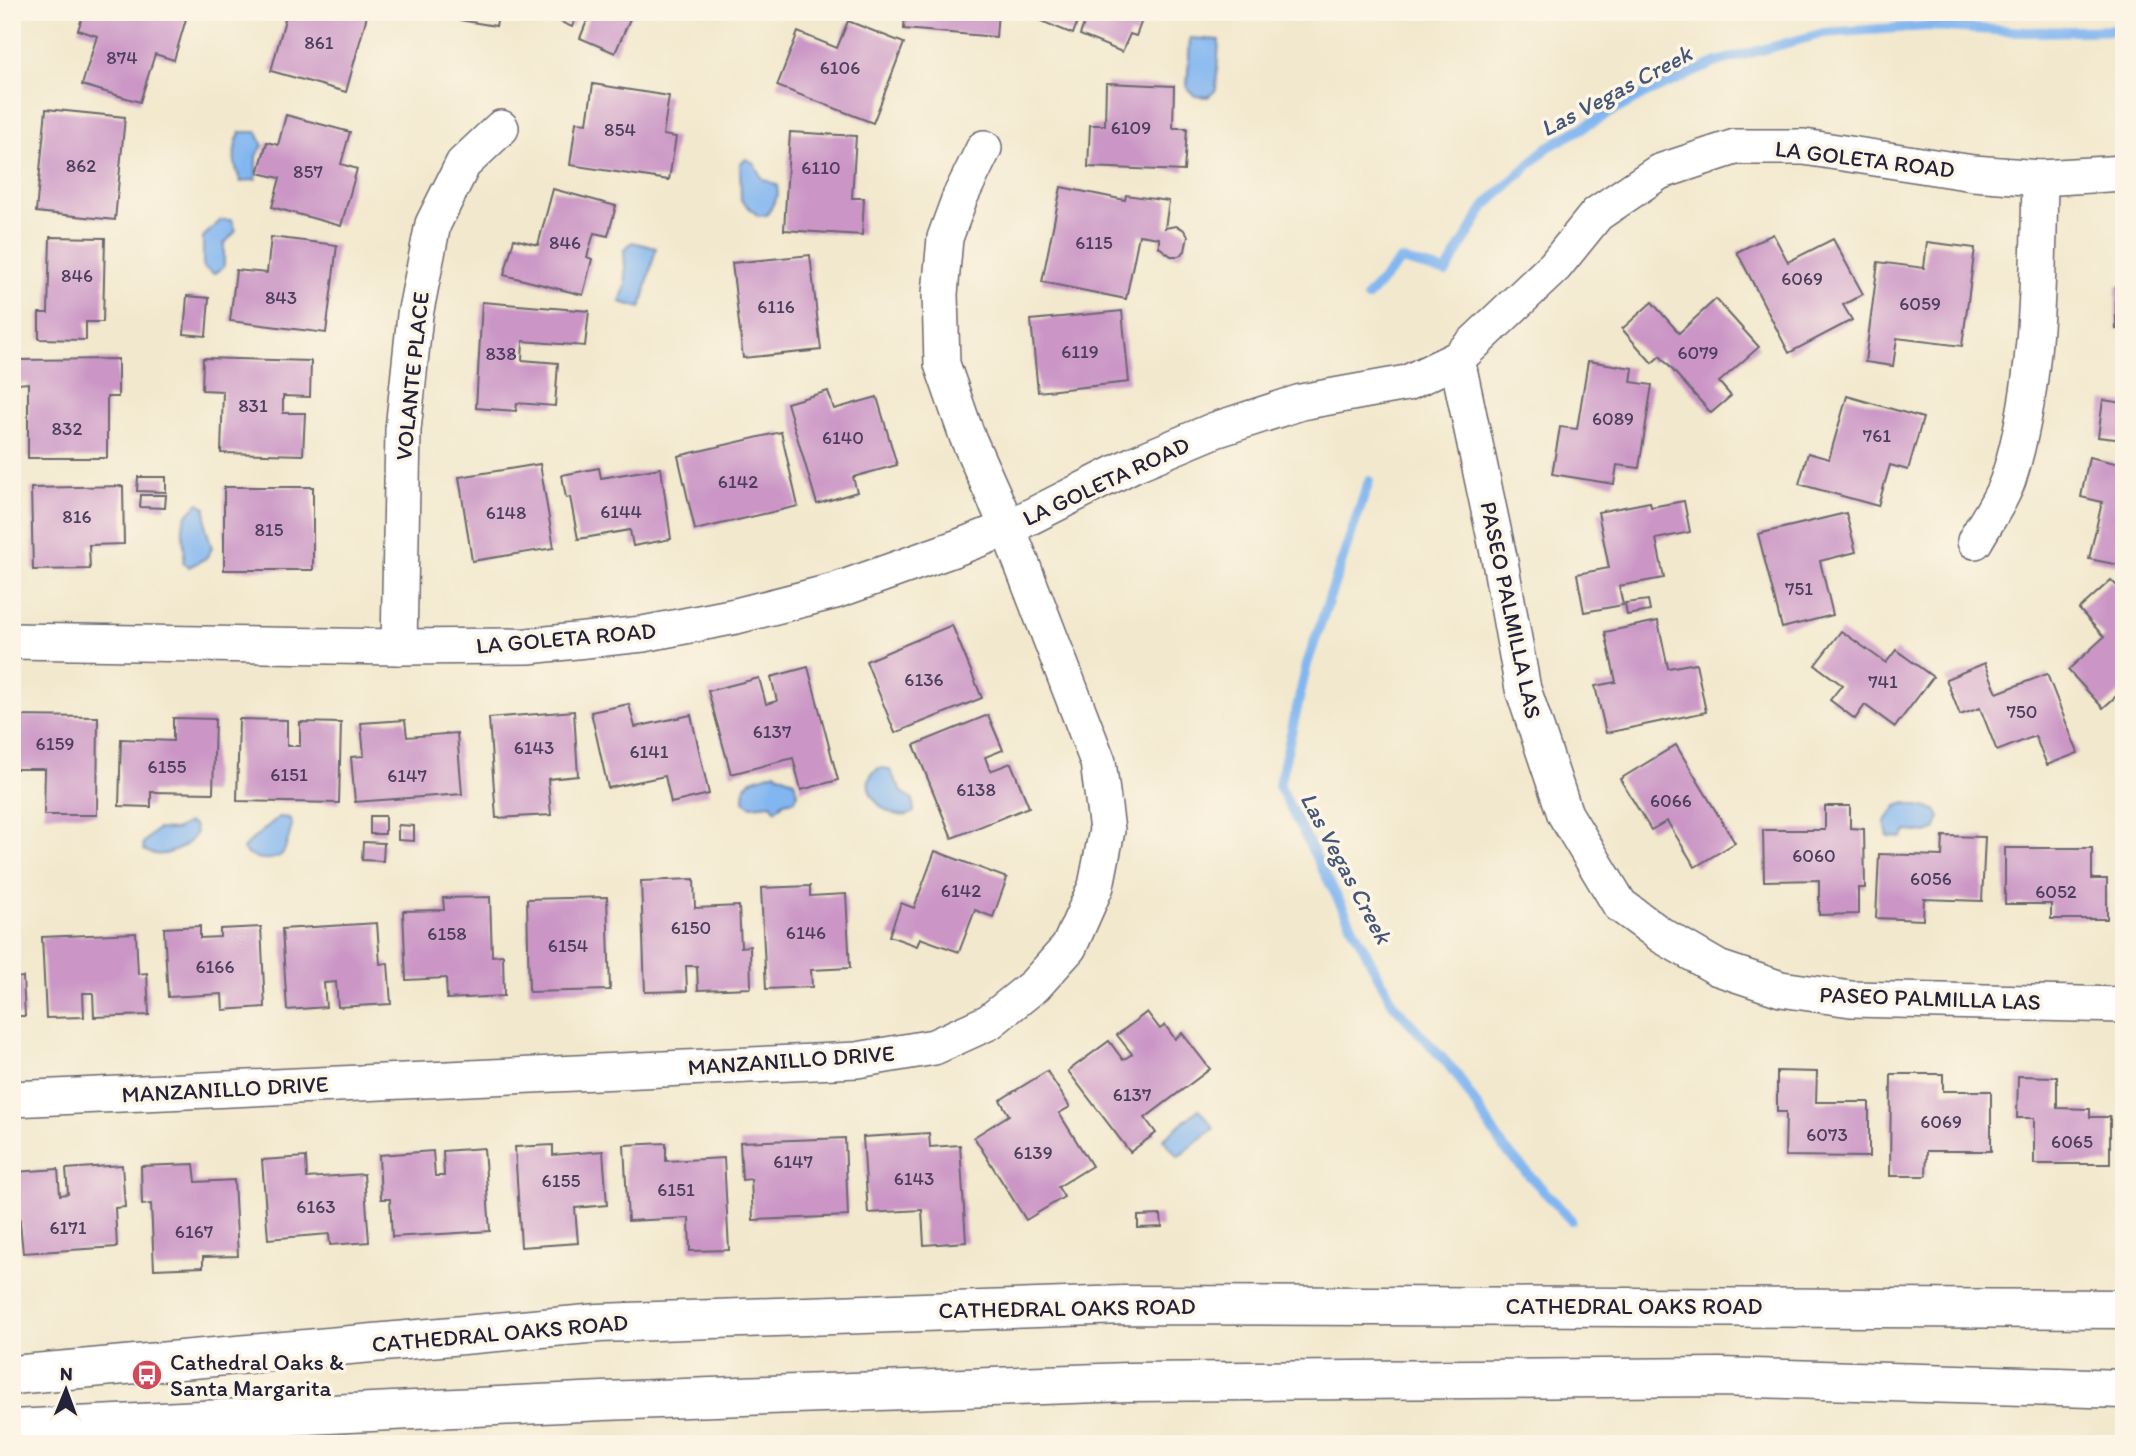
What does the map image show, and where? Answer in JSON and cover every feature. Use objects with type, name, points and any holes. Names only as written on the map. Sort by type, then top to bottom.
[{"type":"main road","name":"CATHEDRAL OAKS ROAD","points":[[12,1376],[599,1324],[1112,1305],[2124,1309]]},
{"type":"main road","points":[[12,1429],[603,1401],[1128,1382],[1720,1377],[2124,1389]]},
{"type":"street","name":"VOLANTE PLACE","points":[[399,648],[403,430],[415,315],[433,224],[463,164],[500,128]]},
{"type":"street","name":"LA GOLETA ROAD","points":[[12,641],[399,648],[528,646],[643,634],[723,618],[835,591],[1007,528],[1134,464],[1215,430],[1301,402],[1407,383],[1457,359],[1555,266],[1597,214],[1659,172],[1735,147],[1804,147],[1973,173],[2040,178],[2124,173]]},
{"type":"street","name":"MANZANILLO DRIVE","points":[[12,1099],[857,1060],[934,1047],[989,1022],[1035,985],[1069,947],[1096,886],[1107,830],[1098,761],[1007,528],[967,436],[942,364],[940,294],[945,239],[960,197],[984,148]]},
{"type":"street","points":[[1975,541],[2007,481],[2027,394],[2038,293],[2040,178]]},
{"type":"street","name":"PASEO PALMILLA LAS","points":[[1457,359],[1501,567],[1523,689],[1565,814],[1620,905],[1661,935],[1718,968],[1781,989],[1851,999],[2124,1005]]},
{"type":"water","points":[[1190,38],[1219,40],[1216,90],[1208,97],[1195,96],[1187,88]]},
{"type":"water","points":[[240,132],[257,132],[263,146],[256,156],[256,179],[241,182],[234,157]]},
{"type":"water","points":[[746,159],[754,163],[762,179],[777,185],[778,195],[767,215],[758,216],[741,200],[740,163]]},
{"type":"water","points":[[221,220],[232,220],[236,231],[224,244],[224,267],[214,274],[203,267],[203,237]]},
{"type":"water","points":[[632,242],[656,248],[641,308],[620,302],[626,284],[624,250]]},
{"type":"water","points":[[199,503],[206,508],[206,528],[212,548],[206,558],[189,567],[183,562],[183,525],[191,510]]},
{"type":"water","points":[[879,768],[889,769],[902,792],[913,799],[914,812],[895,814],[877,802],[869,784],[871,775]]},
{"type":"water","points":[[775,772],[794,781],[798,793],[795,800],[784,802],[776,810],[771,804],[751,806],[744,801],[745,786],[751,780]]},
{"type":"water","points":[[1906,803],[1936,810],[1940,817],[1935,830],[1927,833],[1907,831],[1902,838],[1888,837],[1885,822],[1897,806]]},
{"type":"water","points":[[279,817],[289,818],[292,825],[283,853],[268,859],[256,858],[246,853],[243,849]]},
{"type":"water","points":[[188,823],[194,825],[196,832],[181,848],[166,854],[144,850],[143,843],[157,829],[175,830]]},
{"type":"water","points":[[1199,1109],[1214,1128],[1178,1157],[1163,1139]]},
{"type":"building","points":[[84,12],[165,12],[186,19],[174,60],[155,54],[140,102],[82,85],[97,36],[78,30]]},
{"type":"building","points":[[287,12],[368,12],[346,92],[271,71]]},
{"type":"building","points":[[461,12],[499,12],[496,26],[459,20]]},
{"type":"building","points":[[538,12],[578,12],[572,27]]},
{"type":"building","points":[[579,12],[633,12],[615,53],[580,38],[589,16]]},
{"type":"building","points":[[905,12],[998,12],[996,37],[904,29]]},
{"type":"building","points":[[1027,12],[1145,12],[1136,36],[1130,34],[1122,52],[1080,35],[1086,18],[1080,15],[1073,34],[1026,15]]},
{"type":"building","points":[[1150,12],[1176,12],[1172,21]]},
{"type":"building","points":[[848,21],[904,43],[873,123],[777,86],[798,32],[837,48]]},
{"type":"building","points":[[1106,83],[1174,86],[1173,128],[1187,128],[1184,171],[1088,167],[1090,125],[1105,125]]},
{"type":"building","points":[[593,84],[669,96],[663,135],[676,137],[669,180],[570,165],[576,122],[587,123]]},
{"type":"building","points":[[46,109],[125,117],[115,220],[36,212]]},
{"type":"building","points":[[286,115],[350,132],[341,164],[357,169],[341,226],[272,207],[280,178],[258,173],[267,142],[278,145]]},
{"type":"building","points":[[790,132],[856,136],[852,198],[864,198],[862,235],[784,230]]},
{"type":"building","points":[[1061,187],[1125,200],[1126,195],[1169,201],[1165,228],[1176,226],[1183,229],[1188,236],[1185,251],[1179,256],[1171,256],[1159,247],[1159,238],[1139,235],[1126,299],[1042,282]]},
{"type":"building","points":[[553,189],[616,206],[608,236],[594,233],[587,257],[592,259],[583,295],[504,275],[514,239],[538,245]]},
{"type":"building","points":[[1773,234],[1788,262],[1833,239],[1863,294],[1843,305],[1852,320],[1789,353],[1737,252]]},
{"type":"building","points":[[50,237],[105,238],[103,322],[86,322],[86,340],[39,339],[39,313],[48,313]]},
{"type":"building","points":[[271,237],[337,245],[326,333],[230,321],[236,270],[267,273]]},
{"type":"building","points":[[1927,242],[1975,248],[1962,346],[1897,338],[1893,366],[1865,362],[1878,262],[1924,268]]},
{"type":"building","points":[[810,255],[821,350],[743,358],[732,263]]},
{"type":"building","points":[[2116,286],[2124,286],[2124,329],[2116,329]]},
{"type":"building","points":[[187,296],[209,298],[206,336],[184,334]]},
{"type":"building","points":[[1716,299],[1759,347],[1719,382],[1731,396],[1711,413],[1660,356],[1652,363],[1622,329],[1652,302],[1679,333]]},
{"type":"building","points":[[482,302],[589,311],[585,346],[523,341],[522,360],[558,363],[555,406],[517,403],[516,411],[476,408]]},
{"type":"building","points":[[1122,311],[1129,382],[1038,392],[1031,320]]},
{"type":"building","points":[[203,358],[311,361],[310,397],[283,396],[283,413],[305,413],[303,455],[221,453],[223,391],[202,390]]},
{"type":"building","points":[[118,359],[118,397],[107,397],[107,458],[28,458],[28,383],[18,384],[17,360]]},
{"type":"building","points":[[1588,361],[1633,368],[1631,382],[1652,385],[1639,468],[1617,465],[1614,484],[1552,474],[1560,427],[1577,429]]},
{"type":"building","points":[[828,391],[834,409],[877,397],[897,465],[853,477],[857,492],[817,504],[787,403]]},
{"type":"building","points":[[1847,396],[1923,418],[1908,470],[1890,465],[1878,506],[1799,484],[1808,453],[1829,459]]},
{"type":"building","points":[[2103,400],[2124,403],[2124,440],[2098,437]]},
{"type":"building","points":[[781,432],[798,506],[695,530],[678,456]]},
{"type":"building","points":[[2089,457],[2124,465],[2124,566],[2089,559],[2102,502],[2081,497]]},
{"type":"building","points":[[540,464],[554,548],[472,561],[459,477]]},
{"type":"building","points":[[599,468],[601,478],[661,468],[671,539],[633,546],[630,530],[578,539],[570,497],[566,498],[562,475]]},
{"type":"building","points":[[138,477],[166,477],[166,492],[137,491]]},
{"type":"building","points":[[123,486],[124,544],[89,545],[90,569],[33,570],[31,488]]},
{"type":"building","points":[[224,487],[313,487],[313,570],[224,570]]},
{"type":"building","points":[[141,495],[166,495],[165,508],[140,507]]},
{"type":"building","points":[[1684,501],[1690,532],[1656,539],[1664,578],[1619,586],[1623,605],[1584,612],[1577,574],[1609,568],[1598,512],[1650,502],[1651,507]]},
{"type":"building","points":[[1846,513],[1856,552],[1820,561],[1833,615],[1782,628],[1758,534]]},
{"type":"building","points":[[2111,580],[2124,593],[2124,689],[2103,708],[2068,670],[2104,637],[2079,609]]},
{"type":"building","points":[[1648,600],[1650,611],[1627,615],[1625,603]]},
{"type":"building","points":[[1658,621],[1668,668],[1696,663],[1706,712],[1606,733],[1595,686],[1616,682],[1605,632]]},
{"type":"building","points":[[952,625],[982,698],[895,733],[866,661]]},
{"type":"building","points":[[1841,631],[1886,663],[1896,650],[1933,677],[1895,727],[1865,705],[1855,719],[1830,700],[1842,685],[1815,665]]},
{"type":"building","points":[[1985,663],[1997,693],[2047,674],[2078,753],[2047,765],[2035,736],[1997,751],[1980,708],[1960,715],[1946,679]]},
{"type":"building","points":[[808,667],[838,780],[801,790],[793,758],[731,774],[708,691],[759,678],[766,704],[777,701],[771,677]]},
{"type":"building","points":[[629,704],[635,727],[691,715],[709,794],[671,803],[665,776],[608,788],[591,712]]},
{"type":"building","points":[[574,711],[578,776],[548,779],[551,815],[496,818],[489,718]]},
{"type":"building","points":[[988,715],[1003,750],[985,757],[990,771],[1011,763],[1029,807],[952,838],[914,745]]},
{"type":"building","points":[[12,716],[98,717],[97,815],[44,815],[45,769],[12,769]]},
{"type":"building","points":[[173,718],[215,719],[213,793],[151,792],[151,807],[119,806],[121,739],[173,741]]},
{"type":"building","points":[[239,719],[287,720],[287,746],[300,746],[300,722],[341,723],[339,803],[237,801]]},
{"type":"building","points":[[405,720],[407,737],[457,733],[462,794],[355,802],[351,757],[364,756],[361,723]]},
{"type":"building","points":[[1676,745],[1735,843],[1695,867],[1667,821],[1651,830],[1620,779]]},
{"type":"building","points":[[1825,806],[1850,806],[1850,828],[1864,829],[1865,888],[1858,888],[1858,914],[1819,915],[1819,880],[1764,881],[1763,830],[1825,830]]},
{"type":"building","points":[[370,816],[385,816],[385,834],[370,834]]},
{"type":"building","points":[[398,825],[414,826],[414,841],[398,840]]},
{"type":"building","points":[[1943,836],[1985,837],[1982,901],[1924,899],[1923,920],[1876,918],[1879,854],[1942,856]]},
{"type":"building","points":[[363,842],[384,843],[383,861],[362,860]]},
{"type":"building","points":[[2005,848],[2092,848],[2092,879],[2107,879],[2107,919],[2051,919],[2051,904],[2005,904]]},
{"type":"building","points":[[935,851],[1007,878],[993,917],[975,910],[959,952],[920,938],[917,946],[889,936],[901,903],[914,908]]},
{"type":"building","points":[[694,879],[695,908],[739,906],[741,947],[750,946],[751,988],[698,990],[697,966],[686,966],[687,991],[645,992],[641,881]]},
{"type":"building","points":[[810,886],[810,896],[846,894],[850,968],[811,970],[812,987],[766,989],[761,888]]},
{"type":"building","points":[[490,897],[492,956],[503,955],[504,996],[447,999],[446,978],[406,980],[403,911],[444,910],[443,898]]},
{"type":"building","points":[[607,897],[610,990],[529,992],[527,899]]},
{"type":"building","points":[[377,923],[380,964],[388,963],[391,1004],[338,1007],[336,982],[324,983],[326,1007],[287,1010],[282,929]]},
{"type":"building","points":[[200,926],[200,938],[220,937],[220,929],[261,927],[265,1007],[223,1010],[222,994],[168,997],[164,928]]},
{"type":"building","points":[[136,933],[138,974],[147,973],[149,1015],[94,1017],[93,993],[83,993],[84,1017],[46,1018],[42,937]]},
{"type":"building","points":[[23,977],[25,1016],[12,1016],[12,978]]},
{"type":"building","points":[[1147,1012],[1160,1029],[1165,1025],[1175,1039],[1182,1033],[1210,1069],[1145,1118],[1156,1133],[1130,1152],[1068,1071],[1109,1041],[1123,1060],[1132,1054],[1117,1035]]},
{"type":"building","points":[[1047,1071],[1070,1107],[1059,1113],[1092,1166],[1058,1187],[1064,1197],[1026,1220],[974,1137],[1009,1115],[1000,1100]]},
{"type":"building","points":[[1777,1071],[1817,1072],[1816,1102],[1869,1102],[1869,1157],[1785,1156],[1786,1112],[1777,1112]]},
{"type":"building","points":[[1891,1074],[1943,1074],[1943,1091],[1991,1091],[1991,1151],[1927,1151],[1926,1176],[1890,1176]]},
{"type":"building","points":[[2018,1076],[2057,1077],[2057,1108],[2090,1109],[2090,1117],[2110,1117],[2110,1164],[2034,1164],[2034,1118],[2017,1118]]},
{"type":"building","points":[[929,1133],[930,1147],[960,1145],[966,1242],[924,1245],[922,1210],[868,1213],[863,1137]]},
{"type":"building","points":[[845,1138],[848,1216],[753,1220],[751,1179],[742,1180],[740,1142]]},
{"type":"building","points":[[666,1143],[666,1161],[724,1158],[729,1250],[690,1251],[689,1218],[628,1221],[624,1145]]},
{"type":"building","points":[[553,1145],[553,1155],[603,1151],[607,1205],[575,1208],[578,1243],[521,1247],[515,1147]]},
{"type":"building","points":[[484,1148],[490,1231],[392,1237],[390,1199],[381,1199],[379,1155],[433,1151],[435,1176],[444,1176],[443,1151]]},
{"type":"building","points":[[306,1157],[307,1178],[364,1174],[369,1242],[330,1245],[329,1234],[268,1239],[262,1160]]},
{"type":"building","points":[[194,1164],[196,1182],[234,1180],[238,1256],[203,1257],[203,1267],[154,1269],[151,1204],[142,1205],[141,1166]]},
{"type":"building","points":[[122,1165],[125,1207],[115,1208],[117,1247],[23,1253],[15,1172],[58,1169],[60,1195],[68,1194],[66,1169]]},
{"type":"building","points":[[1161,1215],[1162,1227],[1138,1228],[1138,1216]]},
{"type":"waterway","name":"Las Vegas Creek","points":[[1367,297],[1401,260],[1446,272],[1485,206],[1548,147],[1642,95],[1717,62],[1824,33],[1928,26],[2028,32],[2124,30]]},
{"type":"waterway","name":"Las Vegas Creek","points":[[1369,481],[1307,664],[1279,786],[1393,1004],[1455,1072],[1503,1147],[1571,1220]]},
{"type":"place","name":"Cathedral Oaks & Santa Margarita","points":[[147,1375]]}]
